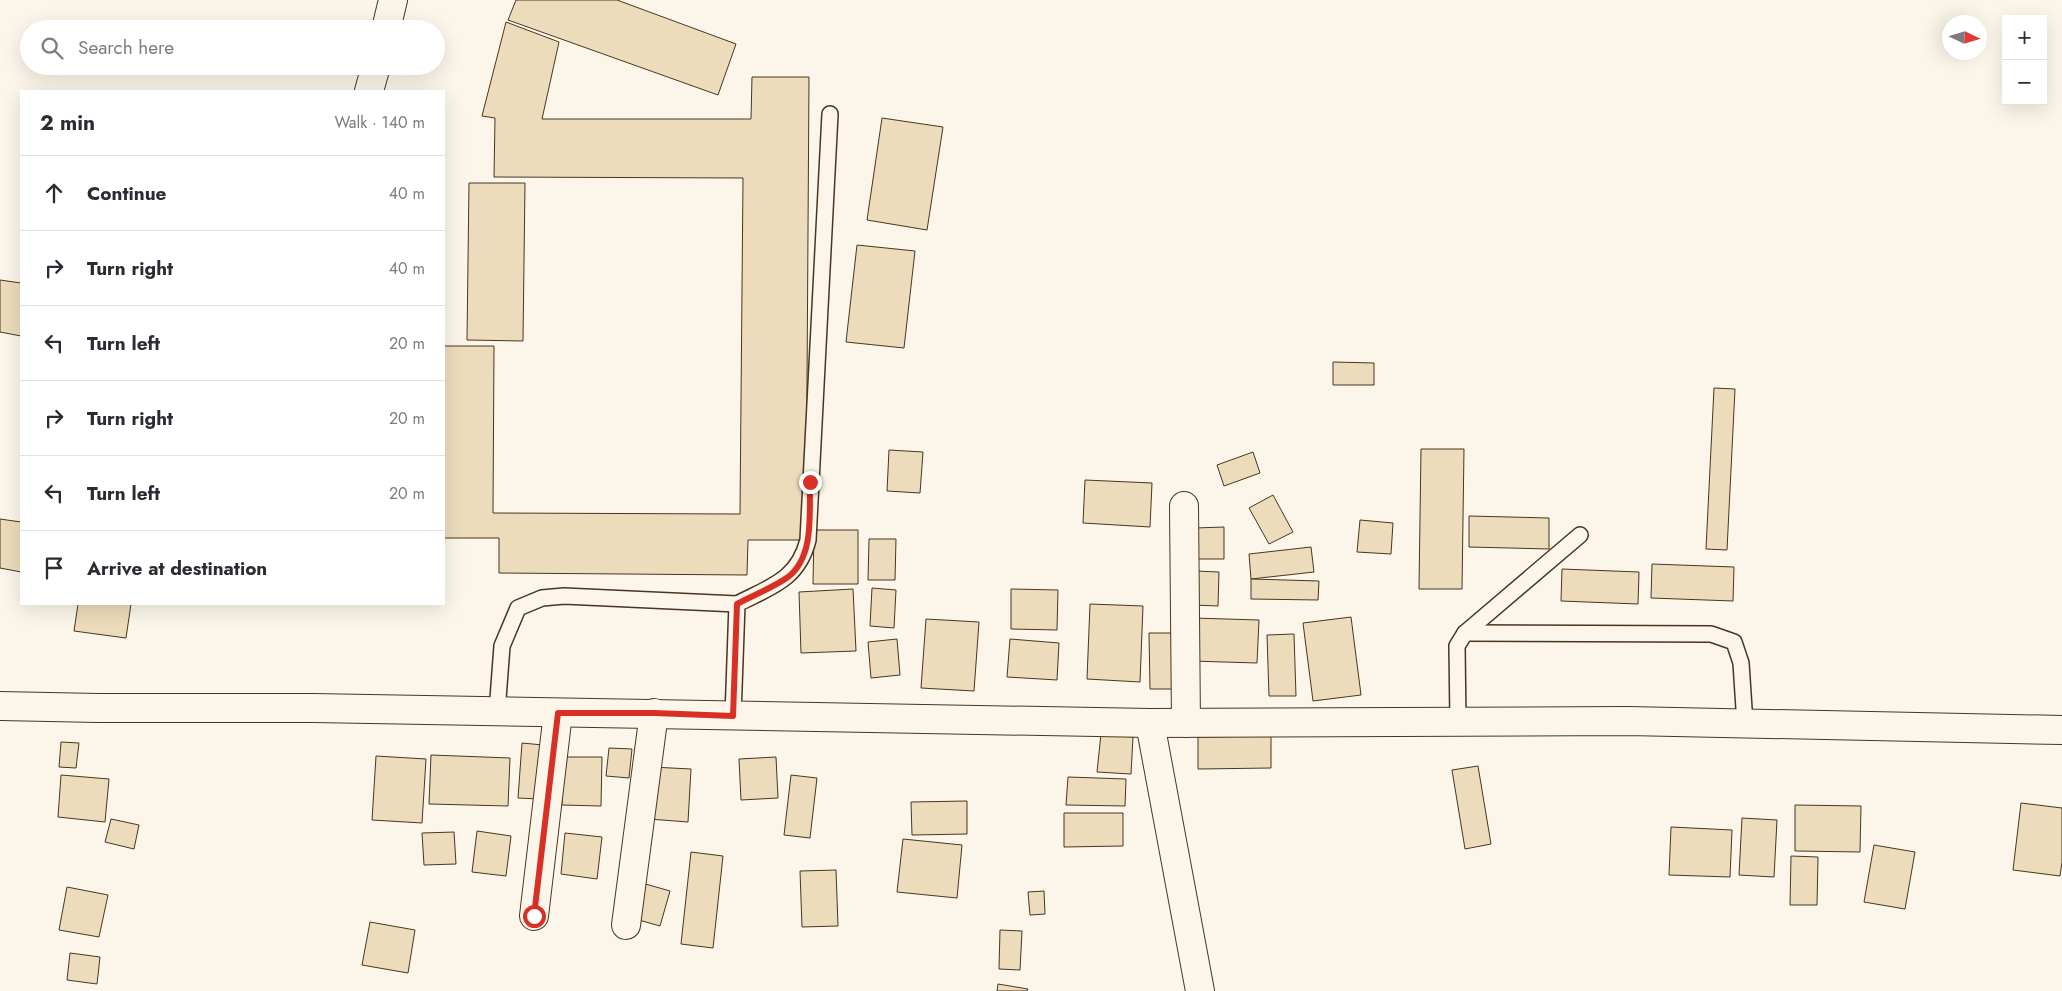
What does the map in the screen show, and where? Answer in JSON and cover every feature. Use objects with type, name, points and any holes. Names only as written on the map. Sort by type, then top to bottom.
[{"type":"street","points":[[388,20],[393,0]]},
{"type":"street","points":[[369,90],[373,75]]},
{"type":"street","points":[[1184,506],[1186,722]]},
{"type":"street","points":[[0,706],[654,713],[1150,723],[1628,721],[2062,730]]},
{"type":"street","points":[[534,916],[558,713]]},
{"type":"street","points":[[626,925],[654,713]]},
{"type":"street","points":[[1150,723],[1200,991]]},
{"type":"lane","points":[[497,712],[502,646],[518,608],[542,598],[564,596],[737,604],[788,577],[801,562],[808,540],[830,114]]},
{"type":"lane","points":[[1458,723],[1457,646],[1466,633],[1580,535]]},
{"type":"lane","points":[[733,716],[737,604]]},
{"type":"lane","points":[[1466,633],[1710,634],[1734,642],[1741,663],[1745,724]]},
{"type":"building","points":[[516,0],[617,0],[736,44],[718,95],[508,20]]},
{"type":"building","points":[[506,22],[559,42],[542,119],[751,119],[752,77],[809,77],[806,540],[748,540],[747,575],[499,573],[499,538],[445,538],[445,346],[494,346],[493,513],[740,514],[743,178],[494,177],[495,118],[482,116]]},
{"type":"building","points":[[882,118],[943,127],[927,230],[867,220]]},
{"type":"building","points":[[469,183],[525,183],[523,341],[467,340]]},
{"type":"building","points":[[857,245],[915,251],[904,348],[846,342]]},
{"type":"building","points":[[0,280],[20,283],[20,336],[0,332]]},
{"type":"building","points":[[1333,362],[1374,363],[1374,385],[1333,385]]},
{"type":"building","points":[[1714,388],[1735,389],[1727,550],[1706,549]]},
{"type":"building","points":[[1421,449],[1464,449],[1462,589],[1419,589]]},
{"type":"building","points":[[889,450],[923,452],[920,493],[887,491]]},
{"type":"building","points":[[1253,452],[1260,473],[1224,486],[1217,465]]},
{"type":"building","points":[[1085,480],[1152,483],[1150,527],[1083,523]]},
{"type":"building","points":[[1273,495],[1293,532],[1269,544],[1249,508]]},
{"type":"building","points":[[1469,516],[1549,518],[1549,549],[1469,547]]},
{"type":"building","points":[[0,519],[20,522],[20,572],[0,568]]},
{"type":"building","points":[[1360,520],[1393,523],[1391,554],[1357,552]]},
{"type":"building","points":[[1224,527],[1224,559],[1196,559],[1195,528]]},
{"type":"building","points":[[814,530],[858,530],[858,584],[813,584]]},
{"type":"building","points":[[869,539],[896,539],[895,580],[868,580]]},
{"type":"building","points":[[1311,547],[1314,572],[1251,579],[1249,554]]},
{"type":"building","points":[[1652,564],[1734,567],[1733,601],[1651,598]]},
{"type":"building","points":[[1562,569],[1639,572],[1638,604],[1561,601]]},
{"type":"building","points":[[1195,571],[1219,572],[1218,606],[1194,605]]},
{"type":"building","points":[[1251,579],[1319,581],[1318,600],[1251,599]]},
{"type":"building","points":[[872,588],[896,590],[894,628],[870,626]]},
{"type":"building","points":[[853,589],[856,651],[801,653],[799,592]]},
{"type":"building","points":[[1011,589],[1058,590],[1057,630],[1011,629]]},
{"type":"building","points":[[1090,604],[1143,606],[1140,682],[1087,679]]},
{"type":"building","points":[[78,605],[131,605],[126,638],[74,631]]},
{"type":"building","points":[[1351,617],[1361,695],[1313,701],[1303,623]]},
{"type":"building","points":[[1193,618],[1259,620],[1257,663],[1191,661]]},
{"type":"building","points":[[926,619],[979,622],[974,691],[921,688]]},
{"type":"building","points":[[1149,633],[1178,633],[1179,689],[1150,689]]},
{"type":"building","points":[[1294,634],[1296,696],[1269,696],[1267,635]]},
{"type":"building","points":[[897,639],[900,675],[871,678],[868,642]]},
{"type":"building","points":[[1010,639],[1059,643],[1057,680],[1007,677]]},
{"type":"building","points":[[1101,734],[1133,737],[1131,774],[1097,772]]},
{"type":"building","points":[[1271,736],[1271,768],[1198,769],[1198,737]]},
{"type":"building","points":[[61,742],[79,743],[76,768],[59,767]]},
{"type":"building","points":[[522,743],[543,745],[539,799],[518,798]]},
{"type":"building","points":[[609,748],[632,749],[629,778],[606,776]]},
{"type":"building","points":[[431,755],[510,758],[508,806],[429,804]]},
{"type":"building","points":[[376,756],[426,759],[422,823],[372,820]]},
{"type":"building","points":[[563,757],[602,757],[601,806],[562,805]]},
{"type":"building","points":[[776,757],[778,798],[741,800],[739,759]]},
{"type":"building","points":[[1478,766],[1491,844],[1465,849],[1452,770]]},
{"type":"building","points":[[652,767],[691,769],[688,822],[649,819]]},
{"type":"building","points":[[61,775],[109,779],[105,822],[58,817]]},
{"type":"building","points":[[791,775],[817,778],[810,838],[784,835]]},
{"type":"building","points":[[1068,777],[1126,779],[1125,806],[1066,805]]},
{"type":"building","points":[[967,801],[967,834],[912,835],[911,802]]},
{"type":"building","points":[[2021,803],[2062,808],[2062,862],[2060,876],[2013,870]]},
{"type":"building","points":[[1795,805],[1861,806],[1860,852],[1795,851]]},
{"type":"building","points":[[1064,813],[1123,813],[1123,846],[1064,847]]},
{"type":"building","points":[[1742,818],[1777,820],[1774,877],[1739,875]]},
{"type":"building","points":[[111,819],[139,825],[134,849],[105,842]]},
{"type":"building","points":[[1671,827],[1732,830],[1730,877],[1669,875]]},
{"type":"building","points":[[477,831],[511,836],[506,876],[472,872]]},
{"type":"building","points":[[454,832],[456,864],[424,865],[422,833]]},
{"type":"building","points":[[565,833],[602,837],[597,879],[561,874]]},
{"type":"building","points":[[903,839],[962,845],[957,898],[897,892]]},
{"type":"building","points":[[1874,845],[1915,852],[1905,909],[1864,902]]},
{"type":"building","points":[[691,852],[723,856],[713,948],[681,944]]},
{"type":"building","points":[[1791,856],[1818,857],[1817,905],[1790,905]]},
{"type":"building","points":[[836,870],[838,926],[802,927],[800,871]]},
{"type":"building","points":[[642,883],[670,891],[660,926],[632,918]]},
{"type":"building","points":[[67,887],[108,895],[99,937],[59,930]]},
{"type":"building","points":[[1044,891],[1045,914],[1030,915],[1028,892]]},
{"type":"building","points":[[370,922],[415,930],[408,973],[362,965]]},
{"type":"building","points":[[1000,930],[1022,931],[1020,970],[999,969]]},
{"type":"building","points":[[70,953],[100,957],[97,984],[67,980]]},
{"type":"building","points":[[998,984],[1028,989],[1027,991],[997,991]]},
{"type":"route","points":[[534,916],[558,713],[654,713],[733,716],[737,604],[788,577],[801,562],[808,540],[810,482]]}]
